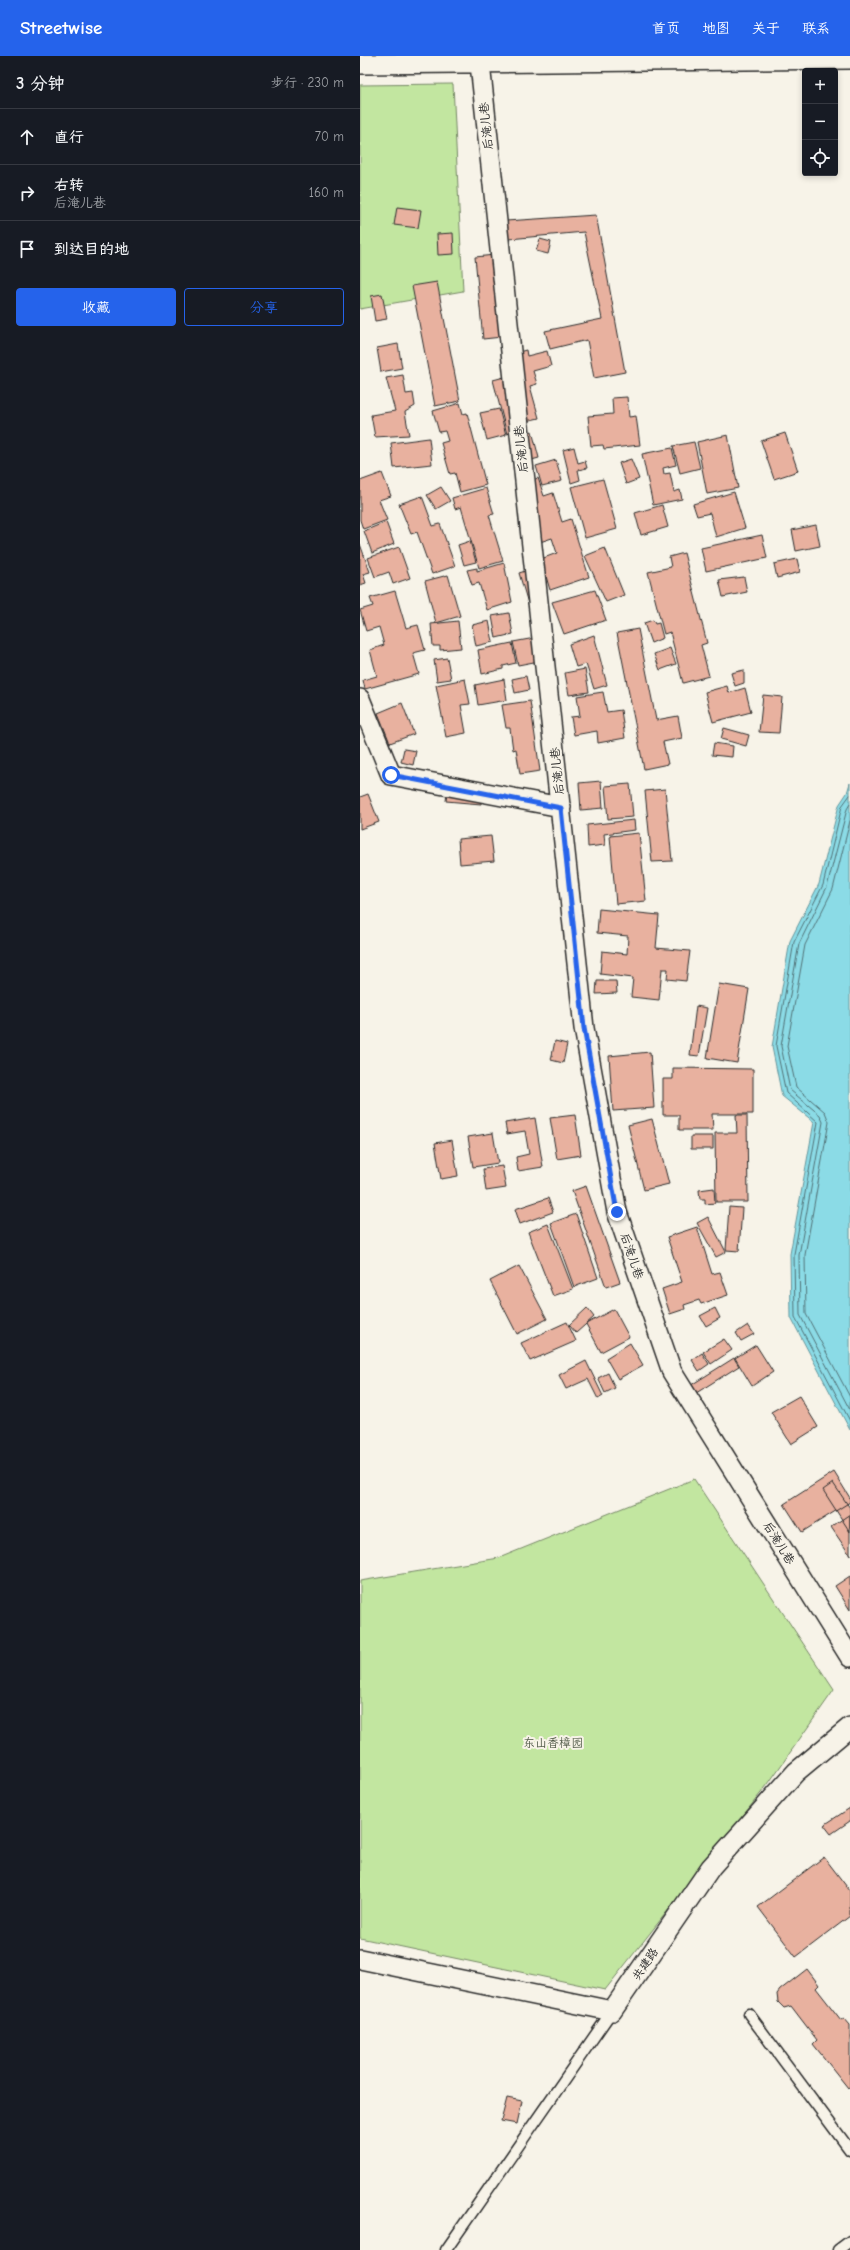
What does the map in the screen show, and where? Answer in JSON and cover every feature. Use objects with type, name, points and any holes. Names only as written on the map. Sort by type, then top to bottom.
[{"type":"street","points":[[360,64],[480,64],[850,59]]},
{"type":"street","name":"后淹儿巷","points":[[480,64],[584,1028],[617,1212],[672,1372],[850,1657]]},
{"type":"street","points":[[360,699],[391,775],[561,808]]},
{"type":"street","name":"共建路","points":[[612,2011],[711,1867],[796,1772],[850,1727]]},
{"type":"street","points":[[360,1959],[612,2011]]},
{"type":"lane","points":[[446,2250],[612,2011]]},
{"type":"lane","points":[[749,2014],[850,2150]]},
{"type":"lane","points":[[838,2250],[850,2240]]},
{"type":"green space","points":[[453,84],[463,291],[360,309],[360,85]]},
{"type":"green space","name":"东山香樟园","points":[[694,1479],[834,1690],[768,1784],[605,1990],[360,1938],[360,1581],[499,1558]]},
{"type":"water","points":[[850,783],[850,1430],[791,1318],[790,1254],[814,1122],[782,1096],[772,1047],[790,941],[819,884],[839,805],[847,793]]},
{"type":"building","points":[[397,207],[421,210],[418,228],[394,225]]},
{"type":"building","points":[[596,215],[625,372],[594,378],[587,340],[550,349],[545,331],[602,319],[584,232],[509,239],[516,326],[491,222]]},
{"type":"building","points":[[453,233],[454,254],[438,255],[437,234]]},
{"type":"building","points":[[540,239],[551,242],[548,254],[536,251]]},
{"type":"building","points":[[495,255],[502,337],[483,339],[475,257]]},
{"type":"building","points":[[437,282],[460,401],[435,406],[412,286]]},
{"type":"building","points":[[382,294],[387,319],[375,321],[371,296]]},
{"type":"building","points":[[398,344],[402,368],[381,372],[377,348]]},
{"type":"building","points":[[526,350],[527,356],[547,351],[551,366],[533,371],[537,384],[530,386],[539,418],[522,422],[504,356]]},
{"type":"building","points":[[403,375],[406,394],[413,393],[415,406],[405,412],[409,435],[375,437],[371,415],[395,411],[386,378]]},
{"type":"building","points":[[508,376],[523,429],[507,434],[493,380]]},
{"type":"building","points":[[627,397],[629,417],[636,416],[640,445],[604,449],[603,445],[591,446],[588,416],[613,414],[612,398]]},
{"type":"building","points":[[460,403],[463,414],[467,413],[486,485],[460,492],[455,473],[450,474],[441,443],[448,441],[445,431],[439,432],[433,411]]},
{"type":"building","points":[[499,409],[506,435],[487,440],[480,413]]},
{"type":"building","points":[[532,431],[539,458],[528,461],[521,435]]},
{"type":"building","points":[[785,433],[798,471],[774,479],[761,441]]},
{"type":"building","points":[[728,435],[738,488],[707,494],[697,442]]},
{"type":"building","points":[[429,438],[432,464],[394,468],[391,443]]},
{"type":"building","points":[[694,442],[700,468],[680,473],[673,446]]},
{"type":"building","points":[[574,447],[578,463],[585,461],[587,468],[578,470],[580,480],[571,483],[563,450]]},
{"type":"building","points":[[672,448],[676,465],[663,468],[664,474],[670,473],[674,492],[680,490],[682,499],[653,505],[642,454]]},
{"type":"building","points":[[631,459],[639,479],[626,484],[619,463]]},
{"type":"building","points":[[556,460],[562,481],[542,486],[536,466]]},
{"type":"building","points":[[382,473],[391,496],[379,500],[387,520],[363,529],[360,520],[360,481]]},
{"type":"building","points":[[538,478],[544,496],[553,493],[562,522],[571,519],[589,577],[550,590],[541,559],[557,553],[552,538],[537,543],[533,480]]},
{"type":"building","points":[[603,479],[617,529],[585,538],[571,487]]},
{"type":"building","points":[[441,487],[450,501],[436,509],[427,495]]},
{"type":"building","points":[[486,488],[494,514],[489,515],[503,561],[479,568],[461,507],[455,509],[452,498]]},
{"type":"building","points":[[734,492],[745,528],[716,537],[710,513],[697,516],[693,504]]},
{"type":"building","points":[[422,496],[433,526],[440,524],[455,566],[432,574],[417,532],[411,534],[399,504]]},
{"type":"building","points":[[662,505],[668,527],[641,535],[635,513]]},
{"type":"building","points":[[386,522],[394,544],[372,553],[364,531]]},
{"type":"building","points":[[816,525],[820,546],[796,551],[792,530]]},
{"type":"building","points":[[762,535],[767,558],[706,571],[701,548]]},
{"type":"building","points":[[470,541],[476,562],[464,565],[458,545]]},
{"type":"building","points":[[360,544],[370,572],[363,574],[366,583],[360,585]]},
{"type":"building","points":[[399,547],[410,578],[393,584],[389,572],[375,577],[368,558]]},
{"type":"building","points":[[605,548],[624,595],[606,602],[585,556]]},
{"type":"building","points":[[684,553],[707,643],[701,645],[709,676],[683,683],[670,632],[664,634],[648,572],[671,567],[669,557]]},
{"type":"building","points":[[797,559],[800,572],[777,578],[774,564]]},
{"type":"building","points":[[504,563],[512,602],[487,610],[479,583],[472,585],[467,570],[477,568],[477,571]]},
{"type":"building","points":[[538,567],[548,601],[529,607],[519,573]]},
{"type":"building","points":[[448,575],[460,616],[436,623],[425,581]]},
{"type":"building","points":[[744,577],[747,592],[723,597],[719,580]]},
{"type":"building","points":[[595,590],[606,620],[564,634],[552,602]]},
{"type":"building","points":[[395,591],[406,628],[418,625],[425,650],[413,653],[419,674],[365,689],[363,680],[377,676],[370,650],[384,645],[379,627],[366,631],[360,610],[373,606],[370,598]]},
{"type":"building","points":[[509,613],[513,634],[496,638],[492,616]]},
{"type":"building","points":[[653,620],[655,624],[659,623],[663,638],[651,643],[644,623]]},
{"type":"building","points":[[458,621],[461,648],[440,650],[440,646],[433,646],[431,624]]},
{"type":"building","points":[[489,621],[493,642],[476,646],[472,625]]},
{"type":"building","points":[[638,629],[656,720],[678,716],[682,738],[663,742],[668,764],[644,769],[617,633]]},
{"type":"building","points":[[594,635],[607,685],[594,689],[586,664],[576,667],[569,644]]},
{"type":"building","points":[[535,638],[539,661],[518,665],[513,642]]},
{"type":"building","points":[[512,643],[516,663],[503,666],[503,669],[482,674],[478,650]]},
{"type":"building","points":[[670,648],[676,664],[660,670],[654,654]]},
{"type":"building","points":[[447,658],[451,679],[437,681],[434,660]]},
{"type":"building","points":[[585,669],[589,692],[569,695],[565,673]]},
{"type":"building","points":[[744,670],[744,683],[735,686],[731,673]]},
{"type":"building","points":[[526,676],[529,690],[515,693],[512,679]]},
{"type":"building","points":[[465,679],[470,704],[461,705],[466,733],[446,737],[436,685]]},
{"type":"building","points":[[504,679],[507,700],[478,705],[475,685]]},
{"type":"building","points":[[727,686],[729,693],[745,688],[751,712],[713,722],[705,692]]},
{"type":"building","points":[[603,692],[607,712],[621,710],[625,738],[598,743],[597,731],[574,735],[571,717],[580,716],[577,696]]},
{"type":"building","points":[[763,695],[782,697],[779,733],[759,732]]},
{"type":"building","points":[[530,701],[540,771],[520,774],[516,749],[513,750],[510,728],[506,728],[502,705]]},
{"type":"building","points":[[402,703],[414,734],[390,743],[378,713]]},
{"type":"building","points":[[724,728],[749,735],[746,746],[721,739]]},
{"type":"building","points":[[714,743],[733,746],[732,757],[712,755]]},
{"type":"building","points":[[404,749],[416,751],[413,765],[401,762]]},
{"type":"building","points":[[601,781],[603,808],[581,810],[579,783]]},
{"type":"building","points":[[630,784],[633,817],[608,819],[605,786]]},
{"type":"building","points":[[665,789],[672,861],[652,862],[645,791]]},
{"type":"building","points":[[447,793],[482,796],[481,804],[446,801]]},
{"type":"building","points":[[368,794],[379,822],[360,829],[360,797]]},
{"type":"building","points":[[634,820],[635,830],[604,834],[605,845],[588,847],[587,825]]},
{"type":"building","points":[[639,833],[646,901],[616,904],[610,836]]},
{"type":"building","points":[[491,836],[494,861],[460,864],[458,839]]},
{"type":"building","points":[[599,909],[659,915],[656,948],[690,951],[686,981],[667,979],[668,969],[662,969],[659,1000],[631,997],[633,978],[600,974],[602,951],[627,954],[628,936],[597,933]]},
{"type":"building","points":[[597,981],[616,981],[617,993],[596,994]]},
{"type":"building","points":[[719,984],[749,989],[737,1063],[707,1058]]},
{"type":"building","points":[[696,1006],[707,1008],[699,1056],[690,1055]]},
{"type":"building","points":[[555,1041],[567,1044],[563,1063],[551,1060]]},
{"type":"building","points":[[650,1052],[654,1108],[613,1111],[609,1056]]},
{"type":"building","points":[[673,1068],[753,1069],[753,1114],[712,1114],[713,1130],[679,1130],[679,1115],[663,1115],[663,1079],[673,1079]]},
{"type":"building","points":[[575,1115],[581,1155],[557,1159],[550,1118]]},
{"type":"building","points":[[736,1115],[747,1115],[748,1202],[716,1202],[715,1133],[737,1133]]},
{"type":"building","points":[[535,1118],[543,1167],[518,1171],[516,1157],[529,1154],[525,1131],[507,1134],[505,1123]]},
{"type":"building","points":[[652,1119],[669,1184],[644,1190],[628,1125]]},
{"type":"building","points":[[493,1133],[498,1163],[473,1167],[468,1137]]},
{"type":"building","points":[[691,1136],[713,1136],[713,1149],[691,1149]]},
{"type":"building","points":[[452,1140],[458,1176],[441,1179],[435,1143]]},
{"type":"building","points":[[502,1166],[506,1188],[486,1191],[483,1169]]},
{"type":"building","points":[[586,1186],[620,1282],[606,1287],[572,1191]]},
{"type":"building","points":[[714,1188],[715,1203],[705,1204],[705,1199],[700,1199],[699,1190]]},
{"type":"building","points":[[548,1198],[553,1212],[520,1224],[515,1209]]},
{"type":"building","points":[[729,1207],[742,1208],[739,1251],[726,1250]]},
{"type":"building","points":[[576,1214],[598,1278],[574,1287],[551,1223]]},
{"type":"building","points":[[708,1217],[726,1252],[716,1257],[697,1223]]},
{"type":"building","points":[[548,1224],[573,1289],[553,1296],[528,1232]]},
{"type":"building","points":[[697,1227],[712,1274],[720,1272],[728,1295],[701,1304],[699,1300],[684,1305],[685,1309],[670,1314],[662,1289],[682,1282],[667,1237]]},
{"type":"building","points":[[519,1266],[547,1319],[517,1334],[490,1281]]},
{"type":"building","points":[[587,1308],[594,1317],[576,1333],[569,1325]]},
{"type":"building","points":[[715,1308],[720,1318],[706,1326],[700,1316]]},
{"type":"building","points":[[614,1309],[629,1337],[601,1352],[586,1324]]},
{"type":"building","points":[[567,1322],[576,1341],[530,1361],[521,1343]]},
{"type":"building","points":[[748,1325],[754,1334],[741,1341],[736,1333]]},
{"type":"building","points":[[724,1339],[732,1350],[711,1364],[703,1352]]},
{"type":"building","points":[[630,1343],[643,1365],[618,1379],[606,1358]]},
{"type":"building","points":[[756,1345],[773,1372],[752,1386],[735,1358]]},
{"type":"building","points":[[702,1353],[709,1364],[699,1371],[692,1360]]},
{"type":"building","points":[[734,1358],[739,1366],[693,1395],[688,1387]]},
{"type":"building","points":[[586,1361],[603,1396],[598,1399],[588,1379],[566,1389],[559,1375]]},
{"type":"building","points":[[608,1373],[615,1388],[605,1393],[598,1378]]},
{"type":"building","points":[[799,1396],[818,1427],[791,1444],[771,1412]]},
{"type":"building","points":[[834,1472],[850,1498],[850,1502],[802,1532],[784,1504]]},
{"type":"building","points":[[833,1483],[850,1508],[850,1532],[823,1490]]},
{"type":"building","points":[[850,1514],[850,1555],[831,1527]]},
{"type":"building","points":[[850,1576],[850,1610],[835,1586]]},
{"type":"building","points":[[850,1808],[850,1821],[831,1834],[824,1825]]},
{"type":"building","points":[[824,1857],[850,1891],[850,1916],[796,1957],[758,1907]]},
{"type":"building","points":[[807,1969],[819,1985],[816,1988],[841,2020],[844,2018],[850,2025],[850,2086],[848,2088],[813,2044],[817,2040],[791,2006],[784,2008],[778,2002],[777,1994],[780,1990]]},
{"type":"building","points":[[507,2098],[522,2101],[517,2124],[501,2121]]},
{"type":"route","points":[[391,775],[561,808],[584,1028],[617,1212]]}]
